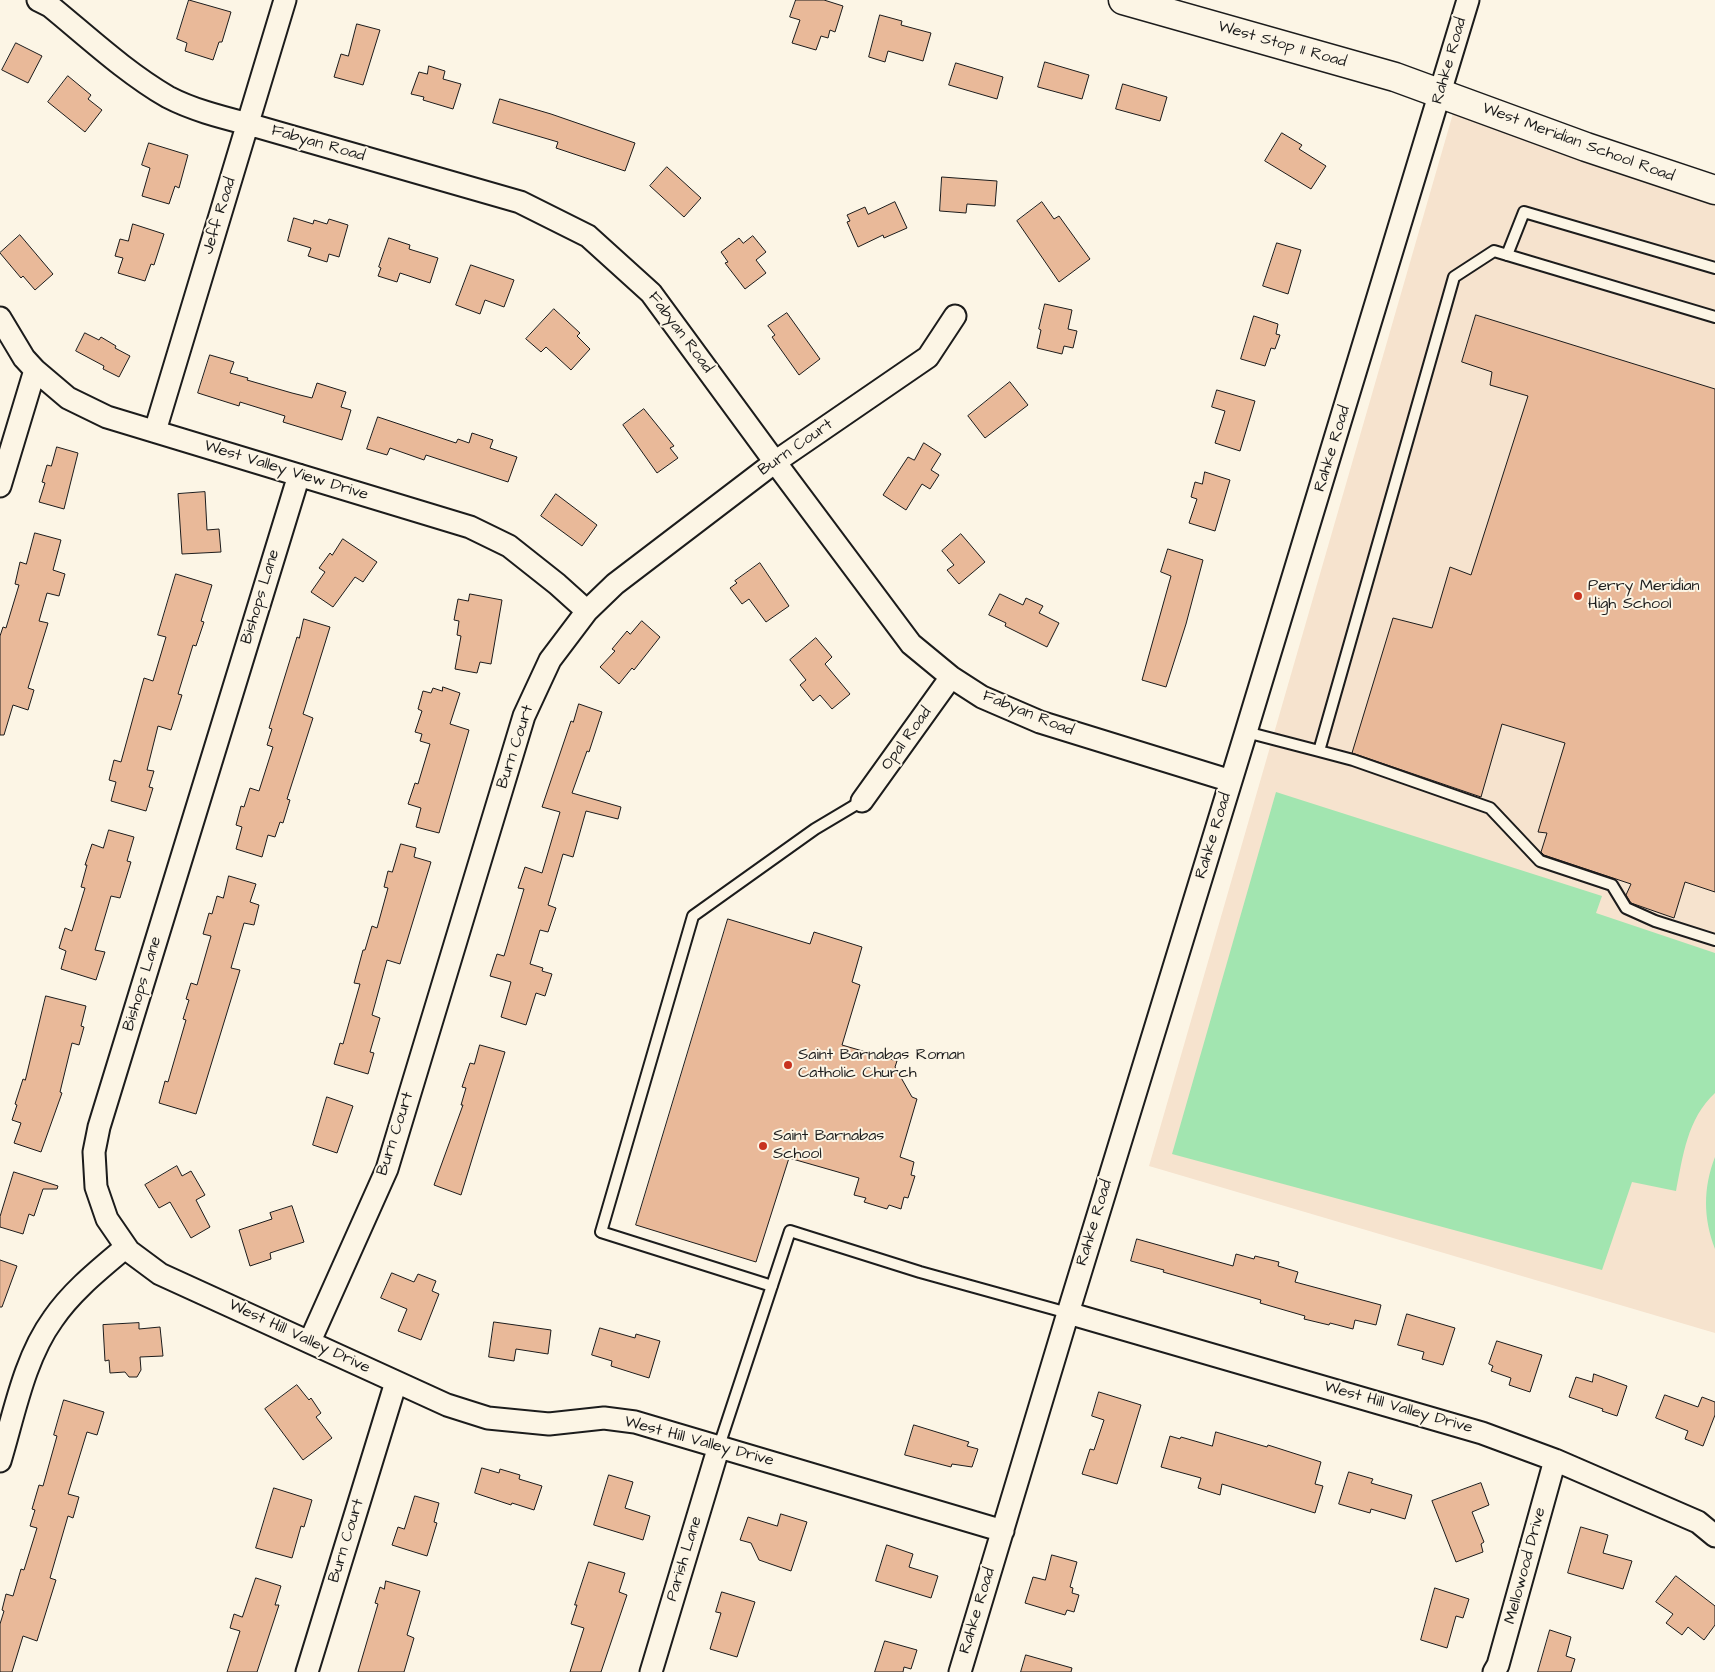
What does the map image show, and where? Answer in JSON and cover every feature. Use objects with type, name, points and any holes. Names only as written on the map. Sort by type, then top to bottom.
[{"type":"main road","name":"West Stop 11 Road","points":[[1122,0],[1395,77],[1441,94]]},
{"type":"main road","name":"West Meridian School Road","points":[[1441,94],[1594,150],[1715,190]]},
{"type":"street","name":"Fabyan Road","points":[[38,0],[50,6],[126,69],[169,97],[208,114],[520,202],[588,236],[651,293],[911,644],[952,677],[982,697],[1040,722],[1231,781]]},
{"type":"street","name":"Jeff Road","points":[[155,431],[286,0]]},
{"type":"street","name":"Rahke Road","points":[[960,1672],[1468,0]]},
{"type":"street","name":"Burn Court","points":[[310,1341],[387,1169],[524,716],[550,660],[587,611],[615,584],[775,462],[928,357],[955,316]]},
{"type":"street","name":"West Valley View Drive","points":[[0,318],[24,358],[68,398],[107,417],[470,527],[509,546],[587,611]]},
{"type":"street","points":[[0,486],[35,370]]},
{"type":"street","name":"Bishops Lane","points":[[126,1247],[107,1219],[96,1187],[94,1152],[99,1127],[299,475]]},
{"type":"street","name":"Opal Road","points":[[862,801],[952,677]]},
{"type":"street","points":[[0,1461],[31,1358],[52,1319],[82,1285],[126,1247]]},
{"type":"street","name":"West Hill Valley Drive","points":[[126,1247],[160,1274],[310,1341],[446,1405],[488,1418],[549,1424],[604,1418],[635,1422],[1002,1531]]},
{"type":"street","name":"West Hill Valley Drive","points":[[1068,1313],[1482,1432],[1555,1460],[1698,1522],[1715,1536]]},
{"type":"street","name":"Burn Court","points":[[307,1672],[396,1382]]},
{"type":"street","name":"Parish Lane","points":[[651,1672],[719,1446]]},
{"type":"street","name":"Mellowood Drive","points":[[1494,1672],[1520,1589],[1555,1460]]},
{"type":"lane","points":[[1507,255],[1524,212],[1715,268]]},
{"type":"lane","points":[[1319,750],[1454,277],[1494,251],[1715,317]]},
{"type":"lane","points":[[1246,732],[1353,760],[1490,808],[1540,862],[1612,885],[1626,908],[1655,921],[1715,940]]},
{"type":"lane","points":[[772,1286],[601,1232],[693,916],[816,829],[862,801]]},
{"type":"lane","points":[[719,1446],[790,1231],[920,1272],[1068,1313]]},
{"type":"shaded area","name":"Perry Meridian High School","points":[[1454,110],[1715,192],[1715,1333],[1149,1166]]},
{"type":"green space","points":[[1276,792],[1602,896],[1596,913],[1715,953],[1715,1093],[1698,1114],[1692,1126],[1684,1151],[1676,1191],[1632,1182],[1602,1270],[1172,1154]]},
{"type":"green space","points":[[1715,1157],[1715,1249],[1708,1226],[1706,1203],[1708,1180]]},
{"type":"building","points":[[189,0],[231,12],[222,42],[219,42],[213,60],[185,51],[187,43],[177,39]]},
{"type":"building","points":[[796,0],[824,0],[843,6],[835,32],[830,30],[828,38],[821,36],[816,50],[792,43],[800,20],[790,17]]},
{"type":"building","points":[[880,15],[902,21],[901,25],[931,33],[923,61],[888,51],[885,62],[869,57]]},
{"type":"building","points":[[357,24],[380,30],[363,85],[334,77],[341,54],[348,56]]},
{"type":"building","points":[[16,43],[42,56],[28,83],[2,70]]},
{"type":"building","points":[[1045,62],[1089,75],[1082,99],[1038,87]]},
{"type":"building","points":[[956,63],[1003,77],[997,99],[949,85]]},
{"type":"building","points":[[429,66],[445,71],[443,79],[461,84],[453,109],[423,100],[424,97],[411,94],[419,72],[427,74]]},
{"type":"building","points":[[68,76],[91,95],[88,99],[102,110],[85,132],[48,102]]},
{"type":"building","points":[[1123,84],[1167,97],[1160,121],[1116,109]]},
{"type":"building","points":[[500,99],[551,114],[635,143],[625,171],[556,148],[558,142],[493,123]]},
{"type":"building","points":[[1282,133],[1302,145],[1299,149],[1326,166],[1311,189],[1265,161]]},
{"type":"building","points":[[149,143],[188,155],[179,188],[175,186],[169,204],[142,196],[150,168],[142,165]]},
{"type":"building","points":[[667,167],[701,198],[684,217],[650,186]]},
{"type":"building","points":[[942,177],[997,181],[995,206],[967,204],[966,213],[940,211]]},
{"type":"building","points":[[895,202],[907,228],[884,238],[883,235],[858,247],[847,222],[850,221],[847,215],[865,207],[868,214]]},
{"type":"building","points":[[1042,202],[1054,219],[1059,216],[1090,259],[1059,282],[1017,221]]},
{"type":"building","points":[[294,218],[313,224],[314,220],[327,224],[329,219],[348,225],[339,257],[329,254],[327,262],[308,256],[311,248],[288,241]]},
{"type":"building","points":[[133,224],[164,234],[154,265],[151,264],[145,281],[118,273],[123,258],[115,256],[120,239],[128,241]]},
{"type":"building","points":[[20,235],[53,274],[35,290],[23,276],[21,278],[0,253]]},
{"type":"building","points":[[753,236],[766,252],[756,260],[766,273],[745,289],[725,263],[728,262],[721,252],[739,238],[743,243]]},
{"type":"building","points":[[389,238],[410,245],[409,249],[438,258],[430,283],[400,273],[397,282],[378,276],[381,268],[379,267]]},
{"type":"building","points":[[1277,243],[1301,250],[1288,294],[1263,286]]},
{"type":"building","points":[[471,265],[514,280],[504,307],[485,300],[480,314],[456,305]]},
{"type":"building","points":[[1045,304],[1072,310],[1068,329],[1077,331],[1073,348],[1064,346],[1062,354],[1037,348]]},
{"type":"building","points":[[554,309],[580,333],[577,336],[590,349],[571,370],[546,347],[541,352],[526,339]]},
{"type":"building","points":[[787,313],[820,359],[799,375],[772,337],[775,335],[768,326]]},
{"type":"building","name":"Perry Meridian High School","points":[[1476,315],[1715,389],[1715,892],[1685,882],[1674,918],[1631,903],[1626,895],[1631,884],[1544,855],[1541,852],[1547,833],[1538,832],[1565,743],[1502,724],[1481,797],[1352,753],[1393,618],[1432,628],[1450,567],[1471,575],[1528,396],[1490,385],[1492,372],[1462,362]]},
{"type":"building","points":[[1254,316],[1278,324],[1276,334],[1280,335],[1275,349],[1271,348],[1265,366],[1241,359]]},
{"type":"building","points":[[85,333],[99,340],[101,337],[116,346],[115,348],[130,356],[119,377],[103,369],[104,366],[76,351]]},
{"type":"building","points":[[210,355],[234,362],[230,373],[292,393],[312,398],[317,383],[346,392],[341,407],[351,410],[342,440],[283,422],[285,416],[240,402],[239,406],[198,393]]},
{"type":"building","points":[[1010,382],[1028,405],[985,438],[968,416]]},
{"type":"building","points":[[1217,390],[1255,401],[1240,451],[1215,443],[1225,411],[1212,407]]},
{"type":"building","points":[[644,409],[674,446],[670,448],[678,458],[657,473],[623,425]]},
{"type":"building","points":[[378,417],[456,443],[458,439],[469,443],[472,433],[493,440],[490,448],[517,457],[508,482],[426,455],[424,460],[390,448],[387,455],[367,449]]},
{"type":"building","points":[[924,443],[941,454],[931,470],[939,475],[930,489],[922,484],[906,510],[883,495],[908,457],[914,460]]},
{"type":"building","points":[[57,447],[78,453],[64,509],[39,502],[45,483],[42,482],[47,465],[51,466]]},
{"type":"building","points":[[1205,472],[1230,480],[1215,531],[1189,523],[1197,499],[1191,497],[1195,482],[1202,484]]},
{"type":"building","points":[[205,492],[207,530],[219,529],[221,552],[182,554],[178,494]]},
{"type":"building","points":[[556,494],[597,525],[582,546],[541,516]]},
{"type":"building","points":[[35,533],[61,540],[53,570],[65,574],[59,596],[47,593],[39,621],[48,623],[28,688],[34,690],[28,710],[13,705],[4,735],[0,735],[0,636],[3,627],[6,628],[19,585],[15,584],[20,562],[26,564]]},
{"type":"building","points":[[961,534],[985,562],[959,584],[947,570],[954,565],[942,551]]},
{"type":"building","points":[[343,539],[377,562],[363,582],[355,577],[333,607],[311,592],[325,572],[319,568],[330,553],[332,555]]},
{"type":"building","points":[[1168,549],[1203,560],[1186,624],[1166,687],[1142,680],[1171,576],[1161,572]]},
{"type":"building","points":[[760,563],[789,606],[766,622],[749,599],[742,604],[730,588],[737,583],[735,581]]},
{"type":"building","points":[[176,574],[212,585],[201,621],[204,622],[196,646],[193,645],[178,694],[182,695],[171,730],[158,726],[147,770],[154,771],[149,787],[153,788],[146,811],[111,801],[116,782],[109,780],[114,760],[121,762],[144,678],[153,681],[166,637],[158,635]]},
{"type":"building","points":[[470,594],[502,600],[491,664],[480,662],[477,673],[455,669],[461,636],[457,635],[459,621],[454,620],[458,599],[468,601]]},
{"type":"building","points":[[1000,594],[1023,605],[1026,598],[1043,606],[1039,613],[1059,623],[1047,647],[1005,626],[1006,623],[989,615]]},
{"type":"building","points":[[304,619],[330,627],[303,714],[313,718],[287,799],[290,800],[283,823],[280,822],[275,837],[268,835],[262,857],[236,849],[242,827],[236,825],[241,806],[244,807],[250,788],[259,791],[273,747],[267,745],[272,729],[269,728]]},
{"type":"building","points":[[642,621],[660,637],[634,670],[632,668],[619,684],[600,667],[615,651],[612,649],[627,631],[630,634]]},
{"type":"building","points":[[816,638],[832,657],[825,664],[850,694],[832,709],[820,695],[813,701],[800,685],[806,680],[790,660]]},
{"type":"building","points":[[443,687],[460,693],[450,724],[469,730],[439,833],[416,827],[421,808],[408,804],[415,783],[418,784],[430,744],[420,741],[422,734],[415,732],[422,711],[418,709],[423,691],[431,693],[433,688],[442,691]]},
{"type":"building","points":[[579,704],[602,712],[589,752],[587,751],[572,793],[621,807],[618,819],[586,811],[573,857],[563,854],[548,905],[556,908],[548,932],[540,930],[530,964],[543,968],[542,971],[552,974],[545,996],[536,993],[526,1025],[501,1017],[511,982],[490,976],[497,954],[504,956],[524,889],[518,888],[525,867],[542,873],[560,812],[542,807],[571,721],[573,722]]},
{"type":"building","points":[[109,830],[134,837],[127,861],[131,862],[120,898],[111,896],[95,950],[105,952],[96,980],[61,969],[66,951],[59,948],[65,928],[72,931],[85,888],[81,887],[87,865],[85,865],[92,844],[103,848]]},
{"type":"building","points":[[401,844],[416,848],[414,857],[431,862],[400,964],[387,960],[372,1015],[380,1018],[370,1052],[374,1053],[368,1074],[334,1064],[340,1043],[343,1044],[360,984],[354,983],[363,950],[365,950],[372,926],[377,928],[388,888],[384,887],[388,871],[392,872]]},
{"type":"building","points":[[229,876],[256,884],[250,902],[259,905],[254,925],[244,923],[231,968],[240,970],[196,1114],[159,1103],[165,1081],[168,1082],[186,1020],[183,1019],[189,1000],[186,999],[191,983],[197,985],[211,936],[203,934],[209,913],[212,914],[217,896],[223,898]]},
{"type":"building","points":[[728,919],[810,944],[814,932],[862,947],[852,982],[860,985],[842,1045],[897,1061],[895,1067],[912,1097],[917,1099],[900,1157],[914,1162],[911,1175],[915,1176],[908,1198],[904,1197],[901,1209],[889,1205],[887,1209],[864,1202],[866,1198],[854,1195],[859,1178],[789,1158],[756,1262],[636,1225]]},
{"type":"building","points":[[46,996],[86,1006],[81,1026],[84,1027],[79,1045],[72,1043],[60,1092],[62,1093],[41,1152],[14,1143],[21,1123],[12,1120],[23,1079],[25,1080]]},
{"type":"building","points":[[480,1045],[505,1052],[461,1195],[434,1185],[463,1105],[461,1105],[466,1088],[462,1087],[470,1063],[474,1064]]},
{"type":"building","points":[[327,1097],[353,1106],[337,1153],[313,1145]]},
{"type":"building","points":[[177,1166],[182,1176],[191,1171],[205,1195],[196,1200],[210,1227],[191,1238],[170,1202],[159,1208],[145,1185]]},
{"type":"building","points":[[14,1172],[58,1186],[57,1189],[43,1189],[34,1216],[29,1214],[23,1234],[0,1227],[0,1217]]},
{"type":"building","points":[[292,1206],[304,1242],[270,1253],[271,1259],[250,1266],[239,1230],[272,1219],[270,1213]]},
{"type":"building","points":[[1137,1239],[1233,1266],[1236,1254],[1254,1259],[1255,1256],[1279,1262],[1278,1266],[1298,1272],[1295,1282],[1381,1305],[1376,1325],[1355,1320],[1353,1329],[1304,1319],[1305,1316],[1260,1303],[1261,1300],[1131,1261]]},
{"type":"building","points":[[0,1260],[17,1266],[2,1307],[0,1307]]},
{"type":"building","points":[[392,1273],[414,1282],[418,1274],[436,1281],[432,1291],[439,1294],[421,1340],[398,1331],[407,1309],[381,1298]]},
{"type":"building","points":[[1407,1314],[1455,1328],[1443,1365],[1422,1359],[1424,1352],[1398,1345]]},
{"type":"building","points":[[494,1322],[551,1330],[548,1354],[516,1349],[514,1361],[489,1357]]},
{"type":"building","points":[[139,1323],[139,1329],[160,1327],[163,1356],[140,1357],[141,1370],[137,1377],[129,1377],[125,1372],[110,1373],[109,1360],[105,1361],[103,1325]]},
{"type":"building","points":[[600,1328],[635,1338],[636,1334],[660,1341],[649,1378],[611,1366],[612,1361],[592,1355]]},
{"type":"building","points":[[1497,1341],[1542,1355],[1530,1392],[1509,1385],[1511,1378],[1491,1371],[1493,1366],[1489,1364]]},
{"type":"building","points":[[1594,1374],[1627,1386],[1617,1416],[1569,1397],[1576,1377],[1592,1382]]},
{"type":"building","points":[[297,1385],[309,1400],[311,1398],[321,1413],[316,1417],[332,1438],[303,1460],[265,1409]]},
{"type":"building","points":[[1099,1392],[1141,1405],[1117,1484],[1082,1474],[1090,1449],[1094,1450],[1104,1420],[1092,1416]]},
{"type":"building","points":[[1665,1395],[1698,1407],[1702,1397],[1715,1402],[1715,1415],[1703,1446],[1685,1439],[1688,1431],[1656,1418]]},
{"type":"building","points":[[64,1400],[104,1412],[97,1435],[87,1432],[68,1494],[79,1497],[73,1518],[68,1516],[50,1578],[56,1580],[37,1641],[23,1636],[12,1672],[0,1672],[0,1624],[4,1611],[2,1610],[6,1594],[13,1596],[21,1569],[24,1570],[37,1528],[30,1526],[35,1510],[32,1509],[39,1485],[43,1486],[57,1436],[54,1435]]},
{"type":"building","points":[[914,1425],[969,1442],[967,1446],[978,1449],[972,1467],[952,1464],[951,1467],[905,1455]]},
{"type":"building","points":[[1216,1432],[1267,1447],[1268,1445],[1321,1462],[1315,1484],[1323,1486],[1315,1513],[1222,1484],[1220,1495],[1198,1488],[1201,1478],[1161,1467],[1170,1436],[1180,1439],[1181,1437],[1212,1446]]},
{"type":"building","points":[[482,1468],[499,1473],[500,1469],[520,1475],[519,1479],[542,1486],[534,1510],[512,1503],[511,1505],[475,1493]]},
{"type":"building","points":[[1349,1472],[1373,1479],[1371,1483],[1412,1495],[1405,1519],[1371,1509],[1370,1513],[1339,1504]]},
{"type":"building","points":[[609,1475],[633,1482],[625,1508],[650,1516],[643,1540],[594,1525]]},
{"type":"building","points":[[1481,1483],[1489,1505],[1472,1512],[1484,1542],[1481,1544],[1483,1552],[1456,1562],[1432,1501]]},
{"type":"building","points":[[274,1488],[312,1500],[304,1527],[301,1526],[292,1558],[256,1548]]},
{"type":"building","points":[[415,1496],[439,1503],[434,1522],[437,1523],[427,1556],[392,1545],[398,1527],[404,1529]]},
{"type":"building","points":[[781,1514],[807,1522],[791,1571],[759,1560],[751,1543],[740,1540],[748,1517],[777,1526]]},
{"type":"building","points":[[1581,1527],[1608,1535],[1603,1553],[1632,1561],[1623,1589],[1568,1573]]},
{"type":"building","points":[[887,1545],[913,1554],[909,1567],[938,1576],[931,1598],[876,1581]]},
{"type":"building","points":[[1052,1555],[1077,1562],[1070,1587],[1073,1588],[1072,1593],[1079,1595],[1074,1612],[1067,1610],[1065,1615],[1025,1603],[1033,1577],[1045,1580]]},
{"type":"building","points":[[589,1562],[625,1573],[619,1592],[627,1595],[601,1672],[570,1672],[584,1628],[571,1624]]},
{"type":"building","points":[[1676,1576],[1715,1606],[1715,1625],[1704,1640],[1688,1627],[1682,1635],[1666,1623],[1673,1614],[1656,1602]]},
{"type":"building","points":[[256,1578],[281,1586],[275,1605],[279,1605],[257,1672],[227,1672],[240,1631],[230,1628],[234,1614],[242,1617]]},
{"type":"building","points":[[386,1581],[420,1591],[407,1635],[414,1638],[404,1672],[358,1672],[378,1604],[375,1603],[380,1587],[384,1589]]},
{"type":"building","points":[[1435,1588],[1469,1599],[1463,1618],[1456,1616],[1447,1648],[1421,1640]]},
{"type":"building","points":[[722,1592],[755,1602],[737,1657],[710,1649],[721,1613],[716,1612]]},
{"type":"building","points":[[1550,1630],[1571,1637],[1566,1656],[1575,1659],[1571,1672],[1538,1672]]},
{"type":"building","points":[[885,1641],[917,1650],[911,1669],[904,1667],[903,1672],[875,1672]]},
{"type":"building","points":[[1026,1655],[1072,1668],[1071,1672],[1021,1672]]},
{"type":"place","name":"Perry Meridian High School","points":[[1578,596]]},
{"type":"place","name":"Saint Barnabas Roman Catholic Church","points":[[788,1065]]},
{"type":"place","name":"Saint Barnabas School","points":[[763,1146]]}]
